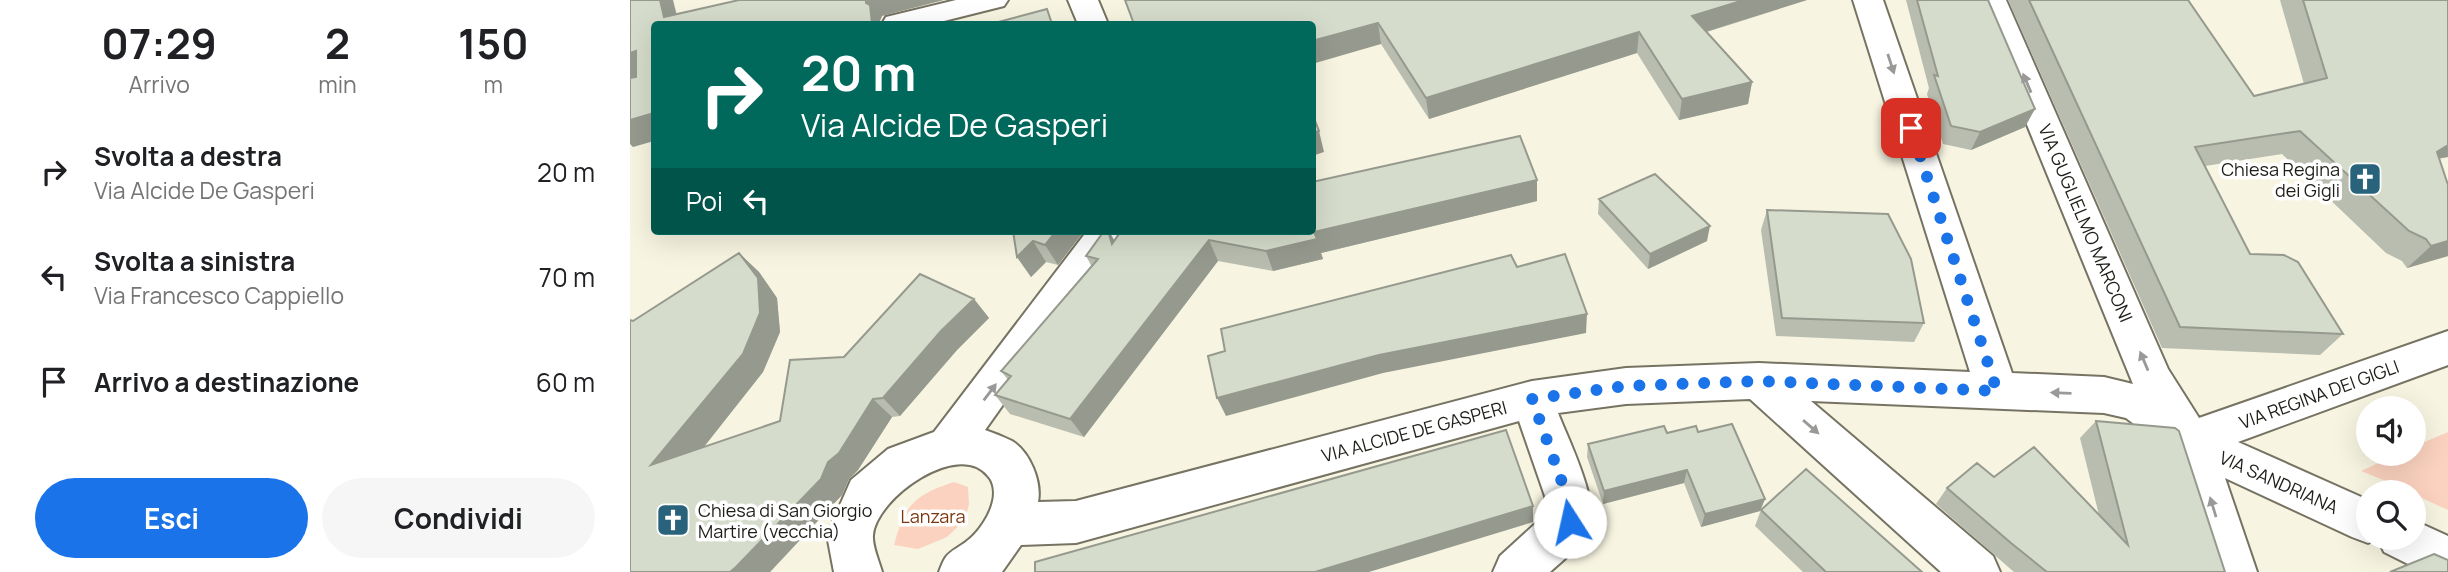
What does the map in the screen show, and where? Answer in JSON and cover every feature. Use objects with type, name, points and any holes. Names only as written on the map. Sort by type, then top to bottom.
[{"type":"street","points":[[909,21],[993,0]]},
{"type":"street","points":[[1083,0],[1092,21]]},
{"type":"street","points":[[1868,0],[1997,391]]},
{"type":"street","name":"VIA GUGLIELMO MARCONI","points":[[1991,0],[2151,378],[2189,441],[2211,499],[2233,572]]},
{"type":"street","points":[[949,446],[1105,235]]},
{"type":"street","name":"VIA REGINA DEI GIGLI","points":[[2189,441],[2448,348]]},
{"type":"street","points":[[1759,381],[1976,572]]},
{"type":"street","name":"VIA ALCIDE DE GASPERI","points":[[1009,524],[1076,522],[1532,399],[1626,386],[1759,381],[2104,395],[2138,403],[2189,441]]},
{"type":"street","points":[[1517,572],[1570,522],[1567,496],[1532,399]]},
{"type":"street","name":"VIA SANDRIANA","points":[[2189,441],[2356,517]]},
{"type":"street","points":[[857,572],[850,535],[867,495],[904,463],[949,446],[976,446],[999,456],[1013,473],[1017,497],[1009,524],[987,555],[963,572]]},
{"type":"street","points":[[2426,549],[2448,560]]},
{"type":"green space","points":[[2448,432],[2448,510],[2426,500],[2426,480],[2383,480],[2361,471],[2372,466],[2426,466],[2426,441]]},
{"type":"green space","name":"Lanzara","points":[[954,482],[968,487],[969,504],[965,520],[947,537],[918,549],[894,545],[902,520],[913,503],[929,492]]},
{"type":"building","points":[[630,0],[660,0],[664,17],[739,0],[866,0],[870,5],[872,21],[651,21],[651,114],[630,120],[630,78],[636,77],[636,51],[630,53]]},
{"type":"building","points":[[1125,0],[1744,0],[1692,16],[1752,82],[1682,99],[1639,32],[1426,98],[1378,23],[1316,40],[1316,21],[1133,21]]},
{"type":"building","points":[[1917,0],[1988,0],[2035,109],[1980,132],[1951,126],[1934,75],[1938,76]]},
{"type":"building","points":[[2029,0],[2188,0],[2254,96],[2327,78],[2303,0],[2448,0],[2448,145],[2437,152],[2448,185],[2448,241],[2431,246],[2426,239],[2409,231],[2300,131],[2195,147],[2250,254],[2284,255],[2298,262],[2343,334],[2180,327]]},
{"type":"building","points":[[1047,9],[1051,21],[1002,21]]},
{"type":"building","points":[[1520,136],[1537,180],[1316,232],[1316,181]]},
{"type":"building","points":[[1655,174],[1710,226],[1650,254],[1599,199]]},
{"type":"building","points":[[1767,210],[1888,214],[1911,259],[1924,323],[1782,318]]},
{"type":"building","points":[[1014,235],[1053,235],[1045,245],[1033,241],[1017,257]]},
{"type":"building","points":[[1101,235],[1109,235],[1112,244],[1118,235],[1315,235],[1317,239],[1266,251],[1209,240],[1070,419],[995,395],[1011,376],[1001,371],[1098,259],[1086,256]]},
{"type":"building","points":[[739,253],[758,278],[760,313],[743,354],[651,465],[780,421],[790,360],[844,357],[920,274],[974,299],[941,331],[883,398],[873,399],[839,453],[828,462],[821,479],[730,572],[630,572],[630,320],[633,321]]},
{"type":"building","points":[[1565,254],[1587,314],[1379,355],[1217,398],[1208,356],[1225,351],[1221,329],[1511,255],[1517,267]]},
{"type":"building","points":[[2096,421],[2175,428],[2179,431],[2225,572],[2047,572],[1947,488],[1977,463],[1994,477],[2034,447],[2128,545]]},
{"type":"building","points":[[1732,424],[1765,499],[1705,514],[1687,470],[1604,491],[1588,444],[1664,426],[1667,433],[1696,426],[1698,432]]},
{"type":"building","points":[[1506,430],[1533,506],[1315,572],[1035,572],[1035,562]]},
{"type":"building","points":[[1806,469],[1922,572],[1826,572],[1761,510]]},
{"type":"building","points":[[2434,554],[2448,560],[2448,572],[2390,572]]},
{"type":"place","name":"Chiesa Regina dei Gigli","points":[[2365,179]]},
{"type":"place","name":"Chiesa di San Giorgio Martire (vecchia)","points":[[673,520]]},
{"type":"route","points":[[1570,522],[1567,496],[1532,399],[1626,386],[1759,381],[1997,391],[1911,128]]}]
